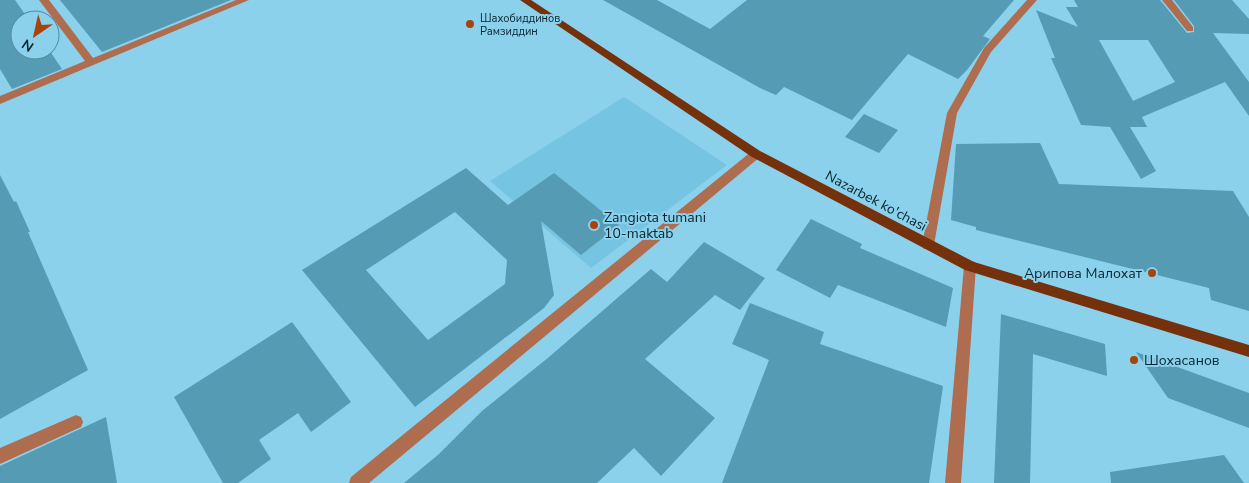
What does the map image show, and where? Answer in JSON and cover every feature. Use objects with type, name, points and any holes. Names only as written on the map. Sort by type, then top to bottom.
[{"type":"main road","name":"Nazarbek ko'chasi","points":[[525,0],[756,154],[970,266],[1249,351]]},
{"type":"street","points":[[44,0],[92,62]]},
{"type":"street","points":[[0,100],[244,0]]},
{"type":"street","points":[[928,245],[952,113],[987,50],[1032,0]]},
{"type":"street","points":[[1167,0],[1190,29]]},
{"type":"street","points":[[357,483],[756,154]]},
{"type":"street","points":[[953,483],[970,266]]},
{"type":"street","points":[[0,456],[76,422]]},
{"type":"shaded area","name":"Zangiota tumani 10-maktab","points":[[624,97],[727,165],[591,268],[490,181]]},
{"type":"building","points":[[0,0],[15,0],[22,10],[10,10],[10,60],[56,60],[62,69],[12,89],[0,69]]},
{"type":"building","points":[[60,0],[231,0],[102,52]]},
{"type":"building","points":[[603,0],[657,0],[710,29],[747,0],[1014,0],[983,36],[990,39],[958,79],[908,54],[852,120],[784,87],[776,95],[760,88]]},
{"type":"building","points":[[1074,0],[1160,0],[1187,33],[1194,32],[1194,26],[1174,0],[1232,0],[1249,19],[1249,34],[1213,33],[1249,82],[1249,116],[1225,82],[1142,117],[1147,127],[1130,127],[1156,171],[1141,179],[1110,127],[1081,125],[1051,58],[1055,58],[1036,10],[1078,27],[1066,7],[1078,7]],"holes":[[[1099,40],[1148,40],[1175,82],[1133,101]]]},
{"type":"building","points":[[864,114],[898,130],[879,153],[845,137]]},
{"type":"building","points":[[1040,143],[1059,184],[1233,191],[1249,217],[1249,311],[1211,300],[1209,288],[976,230],[976,227],[951,220],[956,144]]},
{"type":"building","points":[[466,168],[508,205],[554,173],[619,225],[581,255],[541,221],[554,295],[544,308],[415,407],[302,270]],"holes":[[[455,212],[507,260],[505,284],[428,340],[366,270]]]},
{"type":"building","points":[[0,175],[14,202],[16,201],[30,232],[28,232],[88,370],[0,419]]},
{"type":"building","points":[[811,219],[862,244],[860,248],[953,288],[946,327],[838,285],[830,298],[776,270]]},
{"type":"building","points":[[704,242],[765,278],[740,310],[715,295],[645,359],[715,418],[661,476],[634,448],[597,483],[404,483],[439,454],[482,411],[549,357],[651,269],[667,282]]},
{"type":"building","points":[[750,303],[824,332],[820,344],[943,386],[929,483],[722,483],[769,360],[732,344]]},
{"type":"building","points":[[1001,314],[1105,344],[1107,376],[1033,354],[1030,483],[994,483]]},
{"type":"building","points":[[292,322],[351,402],[311,432],[298,413],[259,440],[271,459],[238,483],[223,483],[174,397]]},
{"type":"building","points":[[1136,352],[1249,393],[1249,428],[1168,398]]},
{"type":"building","points":[[106,417],[117,483],[0,483],[0,466]]},
{"type":"building","points":[[1224,455],[1244,483],[1111,483],[1110,472]]},
{"type":"place","name":"Шахобиддинов Рамзиддин","points":[[470,24]]},
{"type":"place","name":"Zangiota tumani 10-maktab","points":[[594,225]]},
{"type":"place","name":"Арипова Малохат","points":[[1152,273]]},
{"type":"place","name":"Шохасанов","points":[[1134,360]]}]
